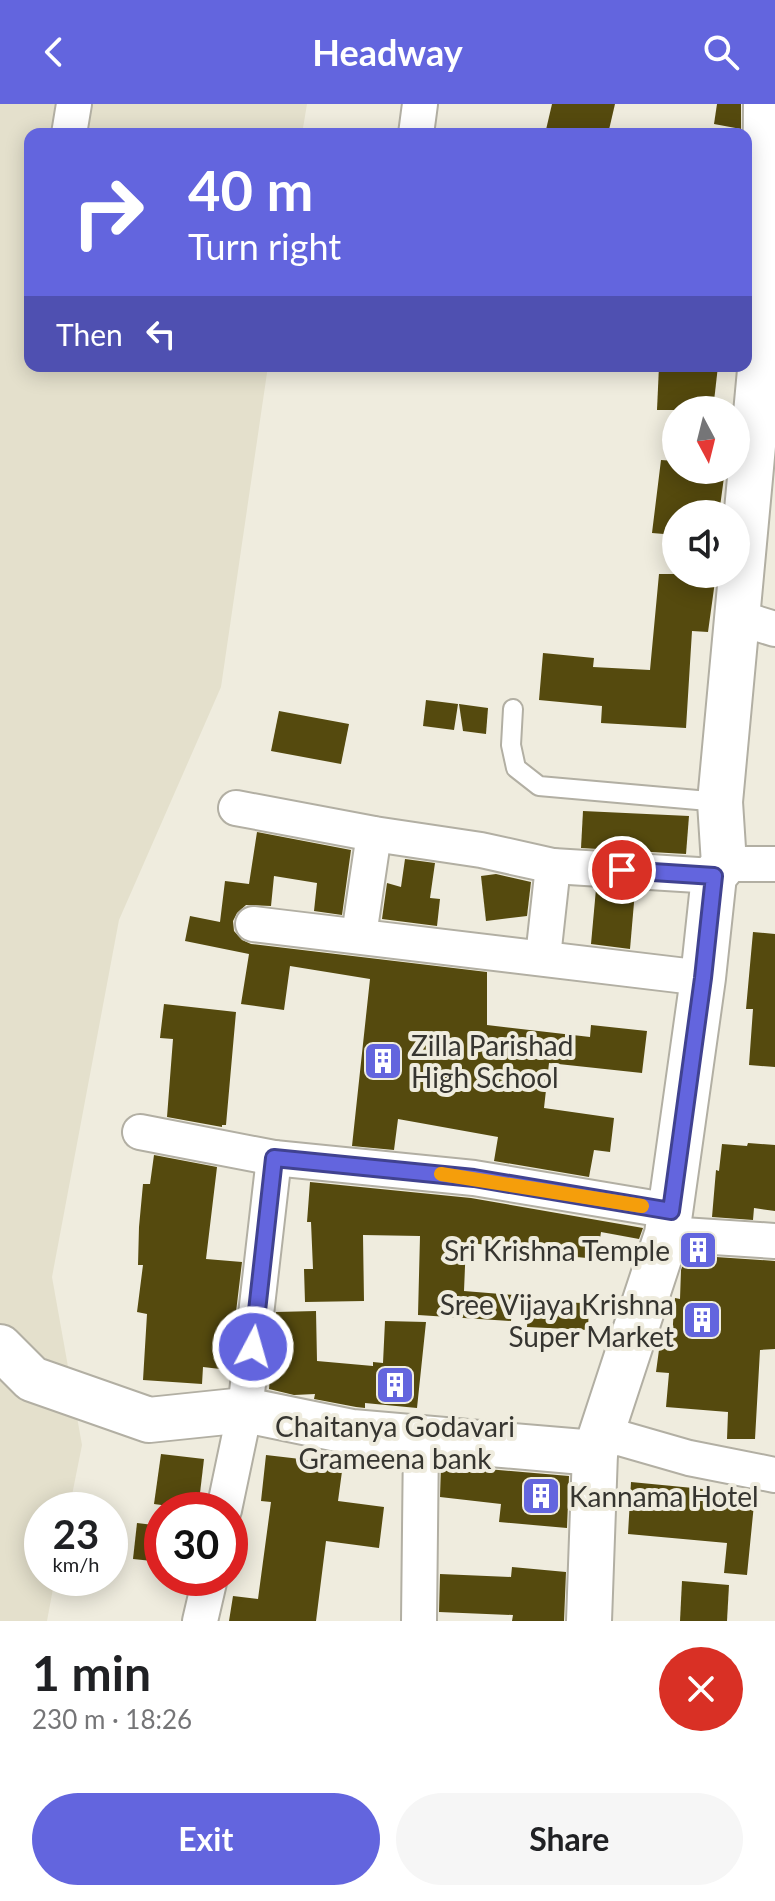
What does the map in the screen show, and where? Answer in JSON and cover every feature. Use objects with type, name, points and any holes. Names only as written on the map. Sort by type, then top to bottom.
[{"type":"street","points":[[70,128],[74,104]]},
{"type":"street","points":[[417,128],[420,104]]},
{"type":"street","points":[[589,1621],[599,1443],[669,1222],[719,870],[720,802],[757,624],[748,474],[769,327],[766,104]]},
{"type":"street","points":[[236,808],[481,850],[553,866],[719,870],[775,864]]},
{"type":"street","points":[[359,935],[374,834]]},
{"type":"street","points":[[543,957],[553,866]]},
{"type":"street","points":[[253,924],[703,978]]},
{"type":"street","points":[[140,1132],[274,1158],[474,1178],[669,1222],[775,1241]]},
{"type":"street","points":[[228,1492],[245,1410],[274,1158]]},
{"type":"street","points":[[0,1347],[32,1379],[149,1420],[245,1410],[352,1432],[421,1439],[599,1443],[775,1475]]},
{"type":"street","points":[[419,1621],[421,1439]]},
{"type":"street","points":[[200,1621],[206,1596]]},
{"type":"lane","points":[[513,709],[511,745],[516,768],[539,786],[720,802]]},
{"type":"shaded area","points":[[0,104],[307,104],[303,128],[24,128],[24,372],[267,372],[221,687],[119,920],[52,1277],[82,1445],[73,1492],[24,1492],[24,1596],[52,1596],[47,1621],[0,1621]]},
{"type":"building","points":[[552,104],[615,104],[609,128],[546,128]]},
{"type":"building","points":[[717,104],[741,104],[741,128],[714,124]]},
{"type":"building","points":[[659,372],[717,372],[715,396],[662,396],[662,410],[657,410]]},
{"type":"building","points":[[661,460],[662,484],[723,484],[721,500],[662,500],[662,534],[652,533]]},
{"type":"building","points":[[659,574],[662,574],[662,588],[714,588],[708,632],[692,631],[686,728],[601,723],[602,706],[539,700],[543,653],[594,658],[593,667],[650,670]]},
{"type":"building","points":[[426,700],[458,704],[454,730],[423,726]]},
{"type":"building","points":[[459,704],[488,708],[486,734],[463,731]]},
{"type":"building","points":[[279,711],[349,724],[341,764],[271,751]]},
{"type":"building","points":[[583,811],[689,816],[686,854],[581,848]]},
{"type":"building","points":[[257,832],[351,850],[342,915],[314,911],[317,883],[274,876],[271,906],[246,905],[233,921],[234,931],[242,940],[251,944],[487,972],[487,1025],[590,1037],[591,1025],[647,1031],[642,1073],[549,1063],[544,1108],[614,1118],[610,1152],[594,1150],[589,1177],[494,1161],[498,1137],[398,1119],[394,1150],[352,1146],[370,979],[290,966],[284,1010],[241,1004],[249,954],[185,941],[190,916],[220,922],[225,881],[249,884]]},
{"type":"building","points":[[405,859],[435,863],[430,898],[440,899],[437,926],[382,919],[387,883],[401,887]]},
{"type":"building","points":[[496,874],[531,882],[527,916],[486,921],[481,876]]},
{"type":"building","points":[[596,889],[635,891],[630,949],[591,944]]},
{"type":"building","points":[[753,932],[775,934],[775,1067],[749,1065],[753,1009],[746,1009]]},
{"type":"building","points":[[164,1004],[236,1012],[226,1125],[222,1127],[167,1117],[173,1039],[160,1038]]},
{"type":"building","points":[[748,1143],[775,1145],[775,1211],[754,1208],[753,1220],[712,1217],[716,1170],[719,1171],[722,1144],[747,1146]]},
{"type":"building","points":[[154,1155],[217,1167],[206,1259],[242,1262],[229,1370],[203,1367],[202,1384],[143,1380],[147,1314],[137,1312],[143,1265],[138,1265],[139,1227],[143,1184],[150,1184]]},
{"type":"building","points":[[310,1182],[471,1198],[643,1228],[639,1239],[601,1232],[597,1259],[546,1254],[547,1245],[500,1241],[499,1247],[466,1242],[464,1291],[513,1295],[511,1321],[418,1315],[420,1236],[363,1235],[364,1301],[305,1302],[304,1269],[313,1269],[311,1222],[307,1222]]},
{"type":"building","points":[[686,1255],[775,1261],[775,1349],[760,1350],[755,1439],[727,1439],[728,1412],[666,1407],[669,1373],[656,1372],[661,1335],[672,1336],[675,1298],[680,1299],[681,1270]]},
{"type":"building","points":[[529,1302],[589,1303],[588,1330],[527,1327]]},
{"type":"building","points":[[316,1311],[317,1361],[373,1366],[373,1362],[383,1363],[385,1321],[426,1322],[417,1408],[365,1403],[365,1408],[356,1407],[314,1399],[315,1394],[294,1395],[269,1389],[276,1312]]},
{"type":"building","points":[[161,1454],[204,1459],[200,1492],[156,1492]]},
{"type":"building","points":[[266,1455],[343,1464],[338,1501],[384,1507],[379,1548],[326,1541],[316,1621],[229,1621],[233,1596],[258,1599],[271,1502],[261,1501]]},
{"type":"building","name":"Kannama Hotel","points":[[441,1465],[569,1476],[567,1528],[499,1522],[501,1504],[440,1497]]},
{"type":"building","points":[[631,1482],[755,1494],[747,1575],[724,1573],[727,1543],[628,1534]]},
{"type":"building","points":[[137,1523],[144,1524],[144,1560],[133,1559]]},
{"type":"building","points":[[512,1567],[566,1572],[564,1621],[512,1621],[513,1615],[439,1612],[440,1574],[511,1577]]},
{"type":"building","points":[[682,1581],[729,1585],[727,1621],[680,1621]]},
{"type":"slow traffic","points":[[441,1174],[642,1206]]},
{"type":"place","name":"Zilla Parishad High School","points":[[383,1061]]},
{"type":"place","name":"Sri Krishna Temple","points":[[698,1250]]},
{"type":"place","name":"Sree Vijaya Krishna Super Market","points":[[702,1320]]},
{"type":"place","name":"Chaitanya Godavari Grameena bank","points":[[395,1385]]},
{"type":"place","name":"Kannama Hotel","points":[[541,1496]]},
{"type":"route","points":[[253,1347],[274,1158],[474,1178],[671,1211],[714,876],[622,870]]}]
